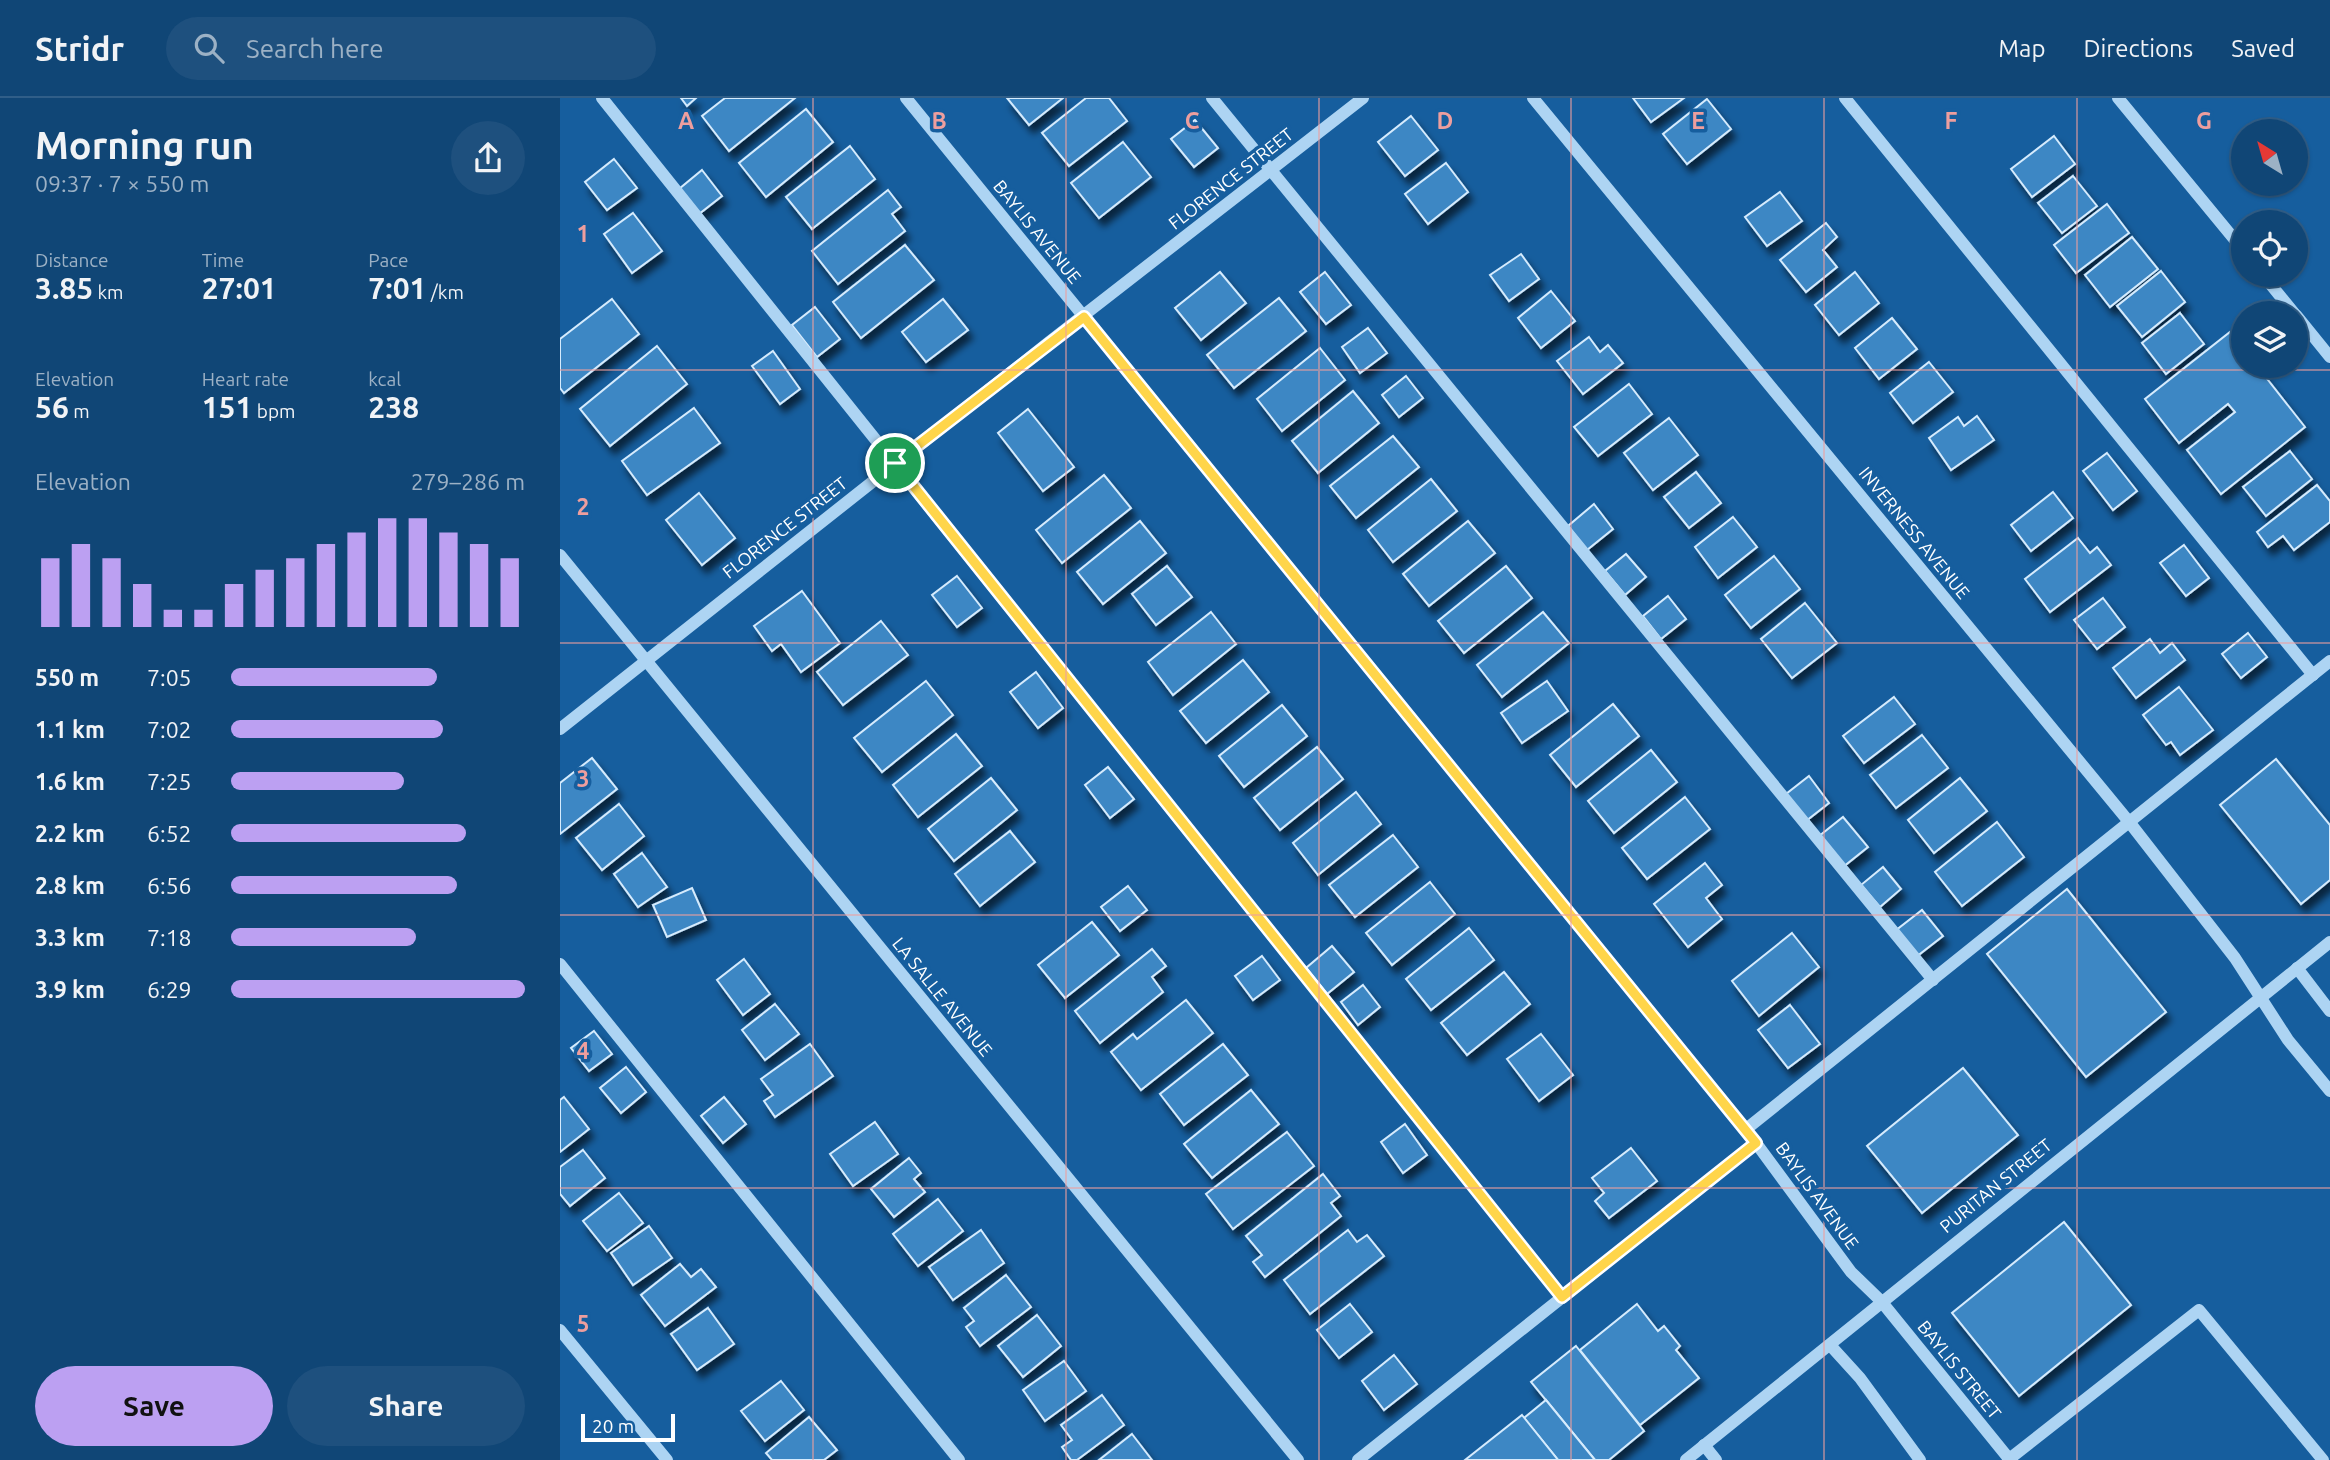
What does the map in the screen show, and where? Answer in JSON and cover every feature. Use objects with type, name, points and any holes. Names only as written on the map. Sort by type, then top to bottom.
[{"type":"street","points":[[602,98],[1562,1297]]},
{"type":"street","name":"BAYLIS AVENUE","points":[[906,98],[1756,1143],[1851,1272],[1881,1301]]},
{"type":"street","points":[[1212,98],[1933,979]]},
{"type":"street","name":"FLORENCE STREET","points":[[560,729],[895,463],[1363,98]]},
{"type":"street","name":"INVERNESS AVENUE","points":[[1533,98],[2130,823],[2235,958],[2288,1040],[2327,1083]]},
{"type":"street","points":[[1845,98],[2313,675]]},
{"type":"street","points":[[2118,98],[2231,235]]},
{"type":"street","points":[[2273,287],[2284,301]]},
{"type":"street","points":[[2308,330],[2330,357]]},
{"type":"street","name":"LA SALLE AVENUE","points":[[560,555],[1298,1460]]},
{"type":"street","points":[[1745,1130],[2330,661]]},
{"type":"street","name":"PURITAN STREET","points":[[1686,1460],[2330,942]]},
{"type":"street","points":[[560,964],[959,1460]]},
{"type":"street","points":[[2297,968],[2330,1011]]},
{"type":"street","points":[[1359,1460],[1756,1143]]},
{"type":"street","name":"BAYLIS STREET","points":[[1881,1301],[2009,1460]]},
{"type":"street","points":[[2009,1460],[2199,1310],[2323,1460]]},
{"type":"street","points":[[560,1330],[667,1460]]},
{"type":"street","points":[[1830,1345],[1860,1378],[1920,1460]]},
{"type":"street","points":[[1704,1446],[1716,1460]]},
{"type":"building","points":[[681,98],[696,98],[687,106]]},
{"type":"building","points":[[725,98],[795,98],[729,151],[702,116]]},
{"type":"building","points":[[1007,98],[1063,98],[1029,125]]},
{"type":"building","points":[[1086,98],[1109,98],[1127,121],[1069,166],[1042,133]]},
{"type":"building","points":[[1633,98],[1684,98],[1651,122]]},
{"type":"building","points":[[1707,99],[1731,129],[1687,164],[1663,134]]},
{"type":"building","points":[[806,109],[833,142],[766,197],[739,163]]},
{"type":"building","points":[[1411,116],[1438,150],[1405,176],[1378,142]]},
{"type":"building","points":[[1195,120],[1218,148],[1194,167],[1171,139]]},
{"type":"building","points":[[2054,136],[2075,164],[2032,197],[2011,169]]},
{"type":"building","points":[[1123,142],[1151,177],[1099,218],[1071,183]]},
{"type":"building","points":[[850,146],[875,179],[812,229],[786,197]]},
{"type":"building","points":[[614,159],[637,188],[607,210],[585,182]]},
{"type":"building","points":[[1446,163],[1468,192],[1428,224],[1405,194]]},
{"type":"building","points":[[702,170],[722,196],[699,214],[679,189]]},
{"type":"building","points":[[2073,176],[2097,206],[2062,233],[2038,203]]},
{"type":"building","points":[[888,190],[901,207],[892,214],[905,231],[838,284],[812,251]]},
{"type":"building","points":[[1780,192],[1802,221],[1767,246],[1745,217]]},
{"type":"building","points":[[2107,204],[2129,233],[2076,273],[2054,245]]},
{"type":"building","points":[[633,213],[662,251],[632,273],[604,234]]},
{"type":"building","points":[[1826,223],[1837,237],[1823,250],[1837,267],[1806,292],[1780,260]]},
{"type":"building","points":[[2132,237],[2158,269],[2110,307],[2085,275]]},
{"type":"building","points":[[905,245],[934,280],[861,338],[833,302]]},
{"type":"building","points":[[1521,254],[1539,279],[1509,301],[1490,275]]},
{"type":"building","points":[[2161,271],[2185,302],[2142,337],[2117,306]]},
{"type":"building","points":[[1220,272],[1246,303],[1201,340],[1175,308]]},
{"type":"building","points":[[1325,272],[1351,305],[1326,324],[1300,292]]},
{"type":"building","points":[[1855,272],[1879,303],[1839,335],[1815,305]]},
{"type":"building","points":[[1551,291],[1575,321],[1541,348],[1518,318]]},
{"type":"building","points":[[1279,298],[1306,331],[1234,388],[1207,355]]},
{"type":"building","points":[[612,299],[639,334],[564,393],[560,388],[560,339]]},
{"type":"building","points":[[943,299],[968,330],[926,362],[902,332]]},
{"type":"building","points":[[815,307],[840,339],[817,357],[792,325]]},
{"type":"building","points":[[2180,313],[2204,344],[2166,374],[2142,343]]},
{"type":"building","points":[[1892,318],[1917,349],[1879,379],[1855,348]]},
{"type":"building","points":[[1368,328],[1387,353],[1360,373],[1342,347]]},
{"type":"building","points":[[2230,332],[2231,378],[2266,378],[2305,427],[2221,494],[2187,450],[2235,412],[2228,404],[2179,443],[2145,399]]},
{"type":"building","points":[[1589,337],[1600,352],[1608,345],[1623,363],[1583,394],[1557,361]]},
{"type":"building","points":[[657,346],[687,384],[610,446],[580,409]]},
{"type":"building","points":[[1320,348],[1345,380],[1282,431],[1257,399]]},
{"type":"building","points":[[773,351],[800,389],[780,404],[752,366]]},
{"type":"building","points":[[1929,362],[1953,392],[1913,423],[1890,393]]},
{"type":"building","points":[[1406,376],[1423,398],[1399,417],[1382,395]]},
{"type":"building","points":[[1629,384],[1652,414],[1598,456],[1574,427]]},
{"type":"building","points":[[1353,391],[1379,423],[1318,473],[1292,441]]},
{"type":"building","points":[[694,408],[720,443],[647,495],[622,461]]},
{"type":"building","points":[[1028,409],[1074,467],[1043,491],[998,433]]},
{"type":"building","points":[[1977,416],[1994,440],[1951,470],[1929,438],[1958,417],[1964,426]]},
{"type":"building","points":[[1669,418],[1698,455],[1653,490],[1624,453]]},
{"type":"building","points":[[1393,436],[1419,467],[1356,518],[1330,486]]},
{"type":"building","points":[[2290,451],[2312,479],[2266,516],[2243,487]]},
{"type":"building","points":[[2107,453],[2137,491],[2113,510],[2083,471]]},
{"type":"building","points":[[1696,472],[1721,503],[1689,528],[1664,497]]},
{"type":"building","points":[[1104,475],[1131,508],[1062,563],[1036,530]]},
{"type":"building","points":[[1431,479],[1457,511],[1393,562],[1368,530]]},
{"type":"building","points":[[2317,485],[2330,501],[2330,522],[2294,550],[2283,536],[2268,547],[2257,532]]},
{"type":"building","points":[[2053,492],[2073,518],[2031,551],[2011,525]]},
{"type":"building","points":[[699,493],[735,538],[702,565],[666,520]]},
{"type":"building","points":[[1594,504],[1613,529],[1587,550],[1568,526]]},
{"type":"building","points":[[1733,517],[1757,547],[1718,578],[1695,547]]},
{"type":"building","points":[[1140,521],[1166,553],[1103,604],[1077,572]]},
{"type":"building","points":[[1468,521],[1495,553],[1429,606],[1403,574]]},
{"type":"building","points":[[2078,538],[2090,553],[2097,547],[2111,565],[2050,612],[2025,579]]},
{"type":"building","points":[[2184,545],[2209,578],[2186,596],[2160,563]]},
{"type":"building","points":[[1626,554],[1646,577],[1625,595],[1605,571]]},
{"type":"building","points":[[1774,556],[1800,589],[1751,628],[1725,595]]},
{"type":"building","points":[[1167,566],[1192,597],[1156,625],[1132,594]]},
{"type":"building","points":[[1506,566],[1532,598],[1464,653],[1438,621]]},
{"type":"building","points":[[957,576],[982,608],[957,627],[932,595]]},
{"type":"building","points":[[802,591],[840,643],[801,672],[781,644],[772,651],[754,626]]},
{"type":"building","points":[[1668,596],[1686,619],[1661,639],[1643,616]]},
{"type":"building","points":[[2103,598],[2125,627],[2097,649],[2074,620]]},
{"type":"building","points":[[1805,603],[1837,643],[1792,678],[1761,639]]},
{"type":"building","points":[[1211,612],[1236,644],[1173,695],[1148,662]]},
{"type":"building","points":[[1543,612],[1569,643],[1502,697],[1477,665]]},
{"type":"building","points":[[881,621],[908,655],[843,705],[817,672]]},
{"type":"building","points":[[2248,633],[2267,657],[2241,678],[2222,654]]},
{"type":"building","points":[[2150,639],[2160,653],[2172,643],[2185,660],[2136,698],[2113,668]]},
{"type":"building","points":[[1243,660],[1269,692],[1206,743],[1180,711]]},
{"type":"building","points":[[1036,672],[1063,708],[1038,728],[1010,692]]},
{"type":"building","points":[[926,681],[953,715],[882,772],[854,738]]},
{"type":"building","points":[[1547,681],[1568,711],[1522,743],[1501,713]]},
{"type":"building","points":[[2179,687],[2213,730],[2180,755],[2171,742],[2166,745],[2143,715]]},
{"type":"building","points":[[1894,697],[1915,724],[1864,763],[1843,736]]},
{"type":"building","points":[[1613,704],[1639,736],[1576,787],[1550,755]]},
{"type":"building","points":[[1282,705],[1307,736],[1244,787],[1219,756]]},
{"type":"building","points":[[956,734],[982,766],[918,817],[893,785]]},
{"type":"building","points":[[1922,735],[1948,768],[1896,808],[1870,775]]},
{"type":"building","points":[[1317,747],[1343,779],[1280,830],[1254,798]]},
{"type":"building","points":[[1651,750],[1677,782],[1614,833],[1588,801]]},
{"type":"building","points":[[592,758],[617,789],[560,834],[560,783]]},
{"type":"building","points":[[2276,759],[2330,825],[2330,880],[2301,904],[2220,805]]},
{"type":"building","points":[[1108,767],[1134,799],[1110,818],[1085,785]]},
{"type":"building","points":[[1809,776],[1829,803],[1806,821],[1786,794]]},
{"type":"building","points":[[991,778],[1017,810],[954,861],[928,829]]},
{"type":"building","points":[[1960,778],[1987,811],[1934,853],[1908,820]]},
{"type":"building","points":[[1356,792],[1381,824],[1318,875],[1293,843]]},
{"type":"building","points":[[1685,797],[1710,829],[1647,879],[1622,848]]},
{"type":"building","points":[[619,804],[644,836],[602,870],[576,838]]},
{"type":"building","points":[[1843,817],[1868,847],[1843,867],[1818,837]]},
{"type":"building","points":[[1997,822],[2024,857],[1962,906],[1935,872]]},
{"type":"building","points":[[1010,831],[1035,862],[980,906],[955,874]]},
{"type":"building","points":[[1393,835],[1418,867],[1355,917],[1329,885]]},
{"type":"building","points":[[642,853],[667,887],[638,907],[614,874]]},
{"type":"building","points":[[1705,863],[1722,885],[1706,898],[1722,919],[1688,947],[1654,904]]},
{"type":"building","points":[[1883,867],[1901,889],[1880,907],[1861,885]]},
{"type":"building","points":[[1430,882],[1455,914],[1392,965],[1366,933]]},
{"type":"building","points":[[1128,886],[1147,910],[1120,931],[1101,907]]},
{"type":"building","points":[[692,888],[706,920],[667,937],[653,905]]},
{"type":"building","points":[[2067,889],[2166,1012],[2086,1077],[1987,954]]},
{"type":"building","points":[[1922,910],[1943,936],[1916,957],[1895,931]]},
{"type":"building","points":[[1092,922],[1119,955],[1065,998],[1038,965]]},
{"type":"building","points":[[1469,928],[1494,960],[1431,1010],[1406,979]]},
{"type":"building","points":[[1792,933],[1819,967],[1759,1016],[1732,981]]},
{"type":"building","points":[[1332,946],[1354,972],[1327,994],[1306,968]]},
{"type":"building","points":[[1152,949],[1166,966],[1152,977],[1163,992],[1100,1043],[1075,1011]]},
{"type":"building","points":[[1262,956],[1280,980],[1253,1000],[1235,976]]},
{"type":"building","points":[[744,959],[770,994],[743,1015],[717,980]]},
{"type":"building","points":[[1504,972],[1530,1004],[1467,1055],[1441,1023]]},
{"type":"building","points":[[1363,985],[1380,1007],[1358,1025],[1341,1002]]},
{"type":"building","points":[[1186,1000],[1213,1033],[1141,1090],[1111,1052],[1133,1034],[1137,1039]]},
{"type":"building","points":[[775,1004],[799,1034],[765,1060],[742,1030]]},
{"type":"building","points":[[1790,1005],[1820,1044],[1788,1068],[1758,1030]]},
{"type":"building","points":[[594,1031],[612,1054],[589,1071],[571,1048]]},
{"type":"building","points":[[1541,1034],[1573,1075],[1539,1101],[1507,1059]]},
{"type":"building","points":[[810,1044],[833,1076],[775,1117],[764,1101],[773,1095],[761,1079]]},
{"type":"building","points":[[1223,1044],[1248,1075],[1184,1125],[1160,1094]]},
{"type":"building","points":[[626,1067],[646,1092],[621,1113],[600,1088]]},
{"type":"building","points":[[1963,1068],[2018,1135],[1922,1213],[1867,1146]]},
{"type":"building","points":[[1251,1090],[1279,1124],[1212,1178],[1184,1144]]},
{"type":"building","points":[[564,1097],[589,1129],[560,1152],[560,1100]]},
{"type":"building","points":[[724,1097],[746,1124],[723,1143],[701,1116]]},
{"type":"building","points":[[875,1122],[898,1154],[853,1186],[830,1154]]},
{"type":"building","points":[[1405,1124],[1427,1155],[1403,1173],[1381,1142]]},
{"type":"building","points":[[1287,1132],[1314,1166],[1233,1229],[1206,1194]]},
{"type":"building","points":[[1631,1148],[1657,1181],[1609,1218],[1595,1201],[1604,1193],[1592,1178]]},
{"type":"building","points":[[583,1150],[605,1178],[570,1206],[560,1194],[560,1167]]},
{"type":"building","points":[[909,1158],[921,1173],[914,1179],[925,1192],[894,1217],[871,1189]]},
{"type":"building","points":[[1323,1174],[1340,1196],[1331,1203],[1341,1216],[1265,1277],[1253,1262],[1262,1255],[1246,1236]]},
{"type":"building","points":[[619,1193],[643,1223],[607,1251],[583,1221]]},
{"type":"building","points":[[938,1199],[963,1231],[918,1266],[893,1234]]},
{"type":"building","points":[[2064,1222],[2131,1305],[2019,1396],[1952,1313]]},
{"type":"building","points":[[649,1226],[672,1258],[633,1285],[611,1253]]},
{"type":"building","points":[[981,1230],[1004,1263],[953,1300],[929,1267]]},
{"type":"building","points":[[1348,1230],[1357,1242],[1367,1235],[1384,1256],[1310,1314],[1284,1280]]},
{"type":"building","points":[[680,1264],[691,1277],[701,1269],[716,1287],[665,1326],[641,1295]]},
{"type":"building","points":[[1006,1275],[1031,1307],[980,1346],[966,1327],[974,1321],[964,1308]]},
{"type":"building","points":[[1350,1304],[1372,1332],[1339,1358],[1317,1330]]},
{"type":"building","points":[[1637,1304],[1658,1331],[1664,1326],[1680,1346],[1676,1350],[1699,1378],[1640,1425],[1580,1350]]},
{"type":"building","points":[[708,1308],[734,1344],[697,1370],[671,1334]]},
{"type":"building","points":[[1037,1315],[1061,1346],[1023,1377],[998,1346]]},
{"type":"building","points":[[1576,1346],[1644,1431],[1609,1460],[1595,1460],[1531,1382]]},
{"type":"building","points":[[1394,1355],[1417,1384],[1384,1410],[1362,1381]]},
{"type":"building","points":[[1064,1361],[1086,1391],[1045,1421],[1023,1390]]},
{"type":"building","points":[[781,1381],[804,1410],[765,1441],[741,1411]]},
{"type":"building","points":[[1102,1395],[1124,1425],[1077,1460],[1071,1460],[1062,1447],[1072,1440],[1061,1425]]},
{"type":"building","points":[[1546,1400],[1595,1460],[1558,1460],[1524,1418]]},
{"type":"building","points":[[1522,1415],[1558,1460],[1465,1460]]},
{"type":"building","points":[[809,1417],[837,1450],[824,1460],[772,1460],[766,1453]]},
{"type":"building","points":[[1132,1434],[1152,1460],[1099,1460]]},
{"type":"route","points":[[1084,317],[1756,1143],[1562,1297],[895,463],[1084,317]]}]
